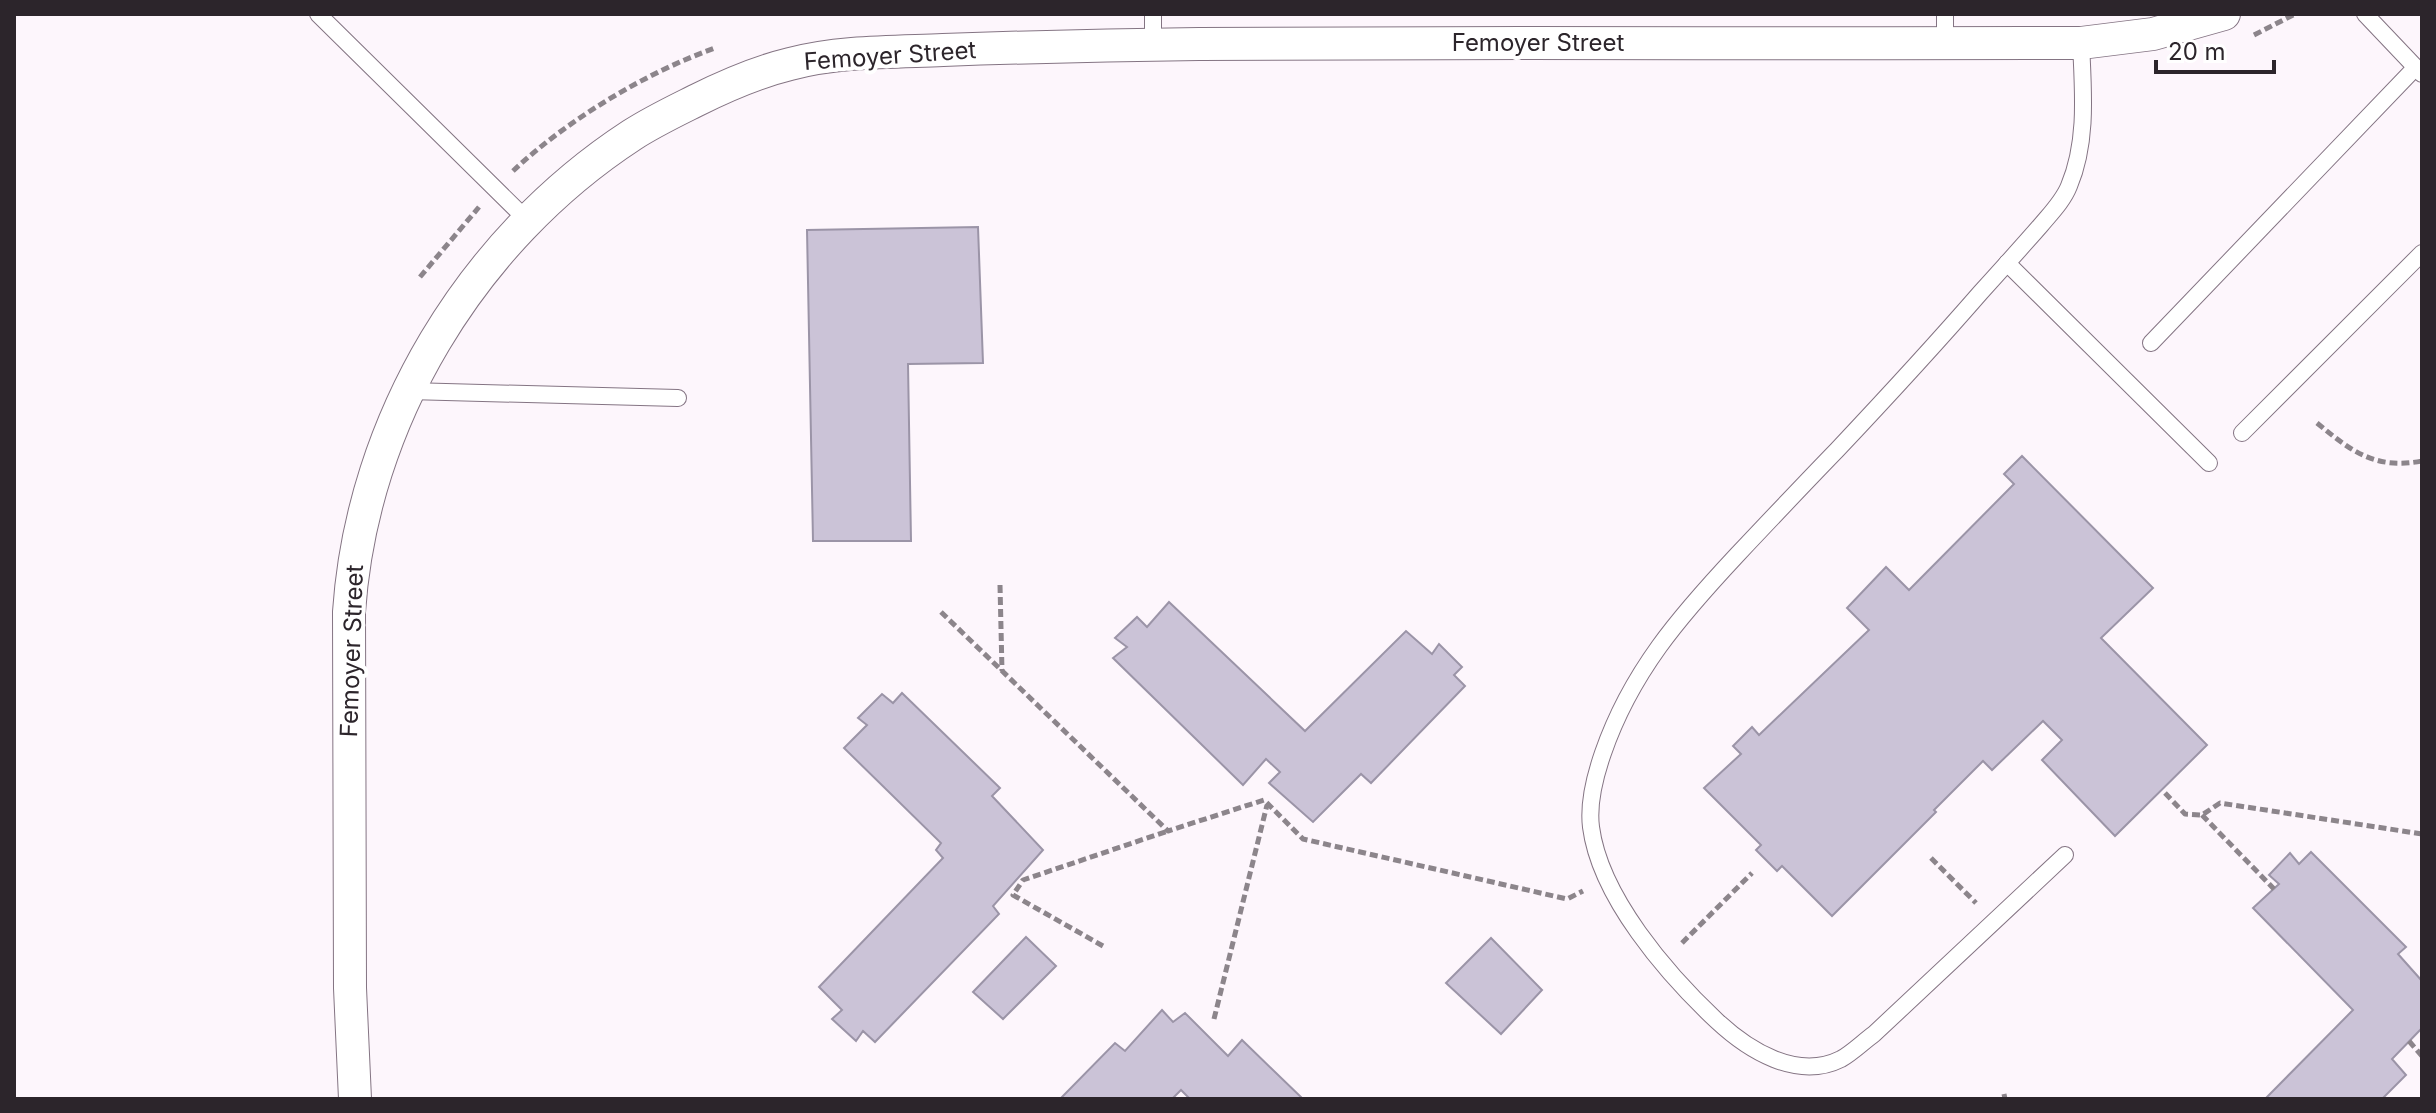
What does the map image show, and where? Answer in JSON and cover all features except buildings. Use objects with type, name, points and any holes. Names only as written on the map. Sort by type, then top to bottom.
[{"type":"street","name":"Femoyer Street","points":[[355,1099],[349,958],[349,612],[352,569],[372,481],[396,416],[443,328],[470,288],[527,220],[559,191],[631,136],[718,90],[792,63],[867,53],[1153,30],[1945,29],[2081,43],[2153,34],[2224,14]]},
{"type":"lane","points":[[318,14],[527,220]]},
{"type":"lane","points":[[2151,343],[2418,71],[2365,14]]},
{"type":"lane","points":[[2065,855],[1874,1034],[1840,1060],[1814,1067],[1776,1061],[1737,1039],[1699,1004],[1620,907],[1601,866],[1591,827],[1592,796],[1610,732],[1641,670],[1660,642],[1704,591],[1917,365],[2069,189],[2082,136],[2081,43]]},
{"type":"lane","points":[[2242,433],[2422,253]]},
{"type":"lane","points":[[2007,263],[2209,463]]},
{"type":"lane","points":[[409,391],[678,398]]},
{"type":"path","points":[[2317,423],[2350,451],[2387,463],[2422,461]]},
{"type":"path","points":[[1000,585],[1002,671]]},
{"type":"path","points":[[941,612],[1168,831]]},
{"type":"path","points":[[2165,793],[2185,814],[2202,815],[2220,803],[2422,834]]},
{"type":"path","points":[[1103,946],[1013,895],[1023,880],[1264,800],[1303,839],[1567,899],[1607,879]]},
{"type":"path","points":[[1214,1019],[1267,804]]},
{"type":"path","points":[[2202,815],[2274,889]]},
{"type":"path","points":[[1931,858],[1994,922]]},
{"type":"path","points":[[1663,961],[1752,873]]},
{"type":"path","points":[[2409,1041],[2422,1056]]}]
